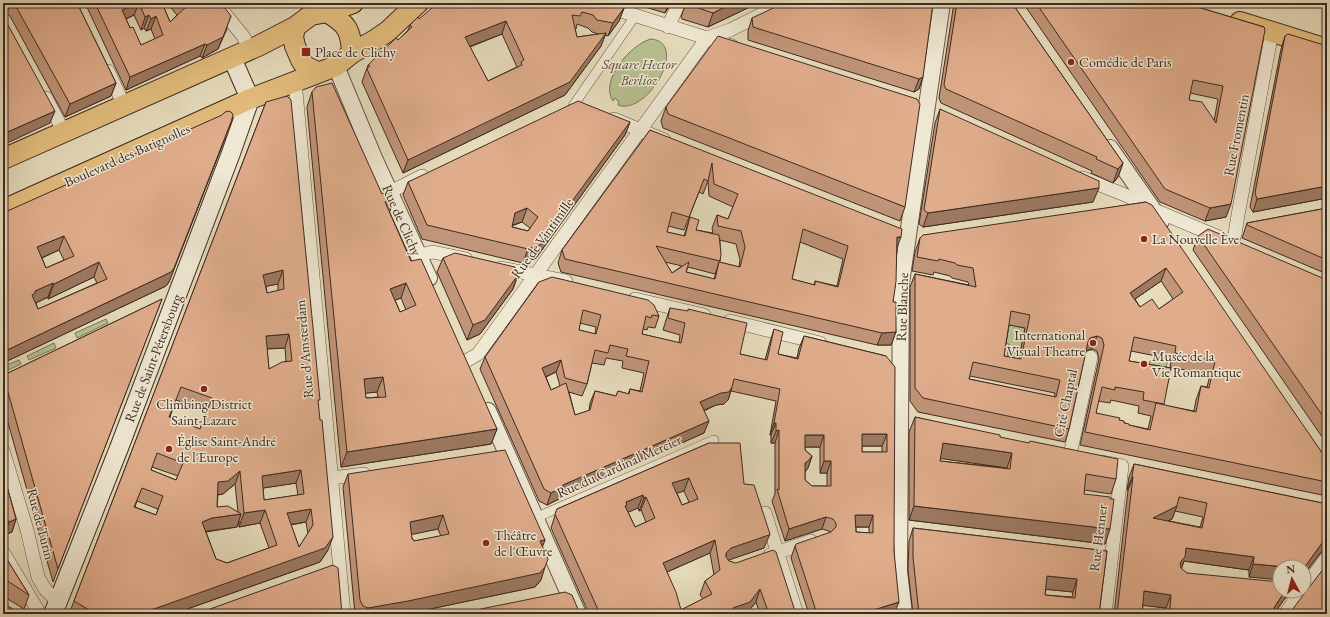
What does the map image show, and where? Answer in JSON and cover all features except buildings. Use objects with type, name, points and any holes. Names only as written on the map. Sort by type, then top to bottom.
[{"type":"main road","points":[[3,159],[241,54],[295,27],[314,10],[353,3]]},
{"type":"main road","points":[[241,54],[250,99],[317,72],[336,66],[352,53],[388,31],[418,3]]},
{"type":"main road","points":[[314,10],[341,21],[349,33],[352,53]]},
{"type":"main road","points":[[1220,16],[1327,49]]},
{"type":"main road","points":[[295,27],[293,37],[301,60],[305,66],[317,72]]},
{"type":"main road","name":"Boulevard des Batignolles","points":[[3,210],[250,99]]},
{"type":"main road","name":"Rue de Saint-Pétersbourg","points":[[55,608],[119,448],[167,308],[231,153],[250,99]]},
{"type":"street","points":[[216,3],[243,36],[241,54]]},
{"type":"street","points":[[596,3],[668,27],[742,49]]},
{"type":"street","points":[[668,27],[680,3]]},
{"type":"street","points":[[707,38],[730,30],[784,3]]},
{"type":"street","name":"Rue Blanche","points":[[904,614],[899,571],[899,530],[904,422],[895,360],[907,237],[942,3]]},
{"type":"street","points":[[561,112],[579,107],[635,16]]},
{"type":"street","name":"Rue Fromentin","points":[[1147,206],[1237,245],[1236,226],[1272,32]]},
{"type":"street","name":"Rue de Vintimille","points":[[465,360],[478,354],[707,38]]},
{"type":"street","points":[[102,58],[124,105]]},
{"type":"street","name":"Rue de Clichy","points":[[336,66],[374,158],[434,290]]},
{"type":"street","name":"Rue d'Amsterdam","points":[[295,81],[332,478],[336,569],[344,614]]},
{"type":"street","points":[[41,88],[64,132]]},
{"type":"street","points":[[604,115],[679,146]]},
{"type":"street","points":[[1100,134],[1147,206],[1168,231]]},
{"type":"street","points":[[390,192],[432,172]]},
{"type":"street","points":[[1071,173],[1147,206]]},
{"type":"street","points":[[1120,207],[1147,206]]},
{"type":"street","points":[[1236,226],[1249,224]]},
{"type":"street","points":[[418,255],[433,252],[534,276],[580,285]]},
{"type":"street","points":[[625,296],[832,345]]},
{"type":"street","name":"Cité Chaptal","points":[[1070,455],[1091,357]]},
{"type":"street","points":[[483,401],[501,452],[535,518],[561,594],[578,614]]},
{"type":"street","name":"Rue du Cardinal Mercier","points":[[535,518],[714,440]]},
{"type":"street","name":"Rue de Turin","points":[[3,450],[27,530],[38,577],[55,608]]},
{"type":"street","points":[[1055,452],[1070,455]]},
{"type":"street","name":"Rue Henner","points":[[1070,455],[1128,468],[1112,555],[1105,614]]},
{"type":"street","points":[[332,478],[373,472]]},
{"type":"street","points":[[765,513],[797,614]]},
{"type":"street","points":[[899,530],[915,532]]},
{"type":"street","points":[[756,559],[824,537]]},
{"type":"street","points":[[3,552],[40,614]]},
{"type":"street","points":[[1096,553],[1112,555]]},
{"type":"street","points":[[1312,577],[1327,557]]},
{"type":"street","points":[[1285,614],[1295,599]]},
{"type":"green space","name":"Square Hector Berlioz","points":[[651,39],[662,43],[666,53],[665,65],[660,78],[641,100],[629,105],[618,105],[619,102],[615,98],[613,101],[610,93],[610,84],[619,64],[635,48],[643,42]]},
{"type":"green space","points":[[106,319],[108,323],[77,338],[75,333]]},
{"type":"green space","points":[[1010,325],[1025,328],[1019,359],[1007,356],[1009,344],[1003,343],[1005,329]]},
{"type":"green space","points":[[54,343],[56,348],[29,360],[27,356]]},
{"type":"green space","points":[[1161,353],[1169,355],[1164,376],[1148,373],[1150,361],[1158,360]]},
{"type":"green space","points":[[19,360],[21,364],[6,371],[4,366]]},
{"type":"place","name":"Place de Clichy","points":[[306,52]]},
{"type":"place","name":"Comédie de Paris","points":[[1071,62]]},
{"type":"place","name":"La Nouvelle Ève","points":[[1144,239]]},
{"type":"place","name":"International Visual Theatre","points":[[1093,343]]},
{"type":"place","name":"Musée de la Vie Romantique","points":[[1144,364]]},
{"type":"place","name":"Climbing District Saint-Lazare","points":[[204,389]]},
{"type":"place","name":"Église Saint-André de l'Europe","points":[[169,449]]},
{"type":"place","name":"Théâtre de l'Œuvre","points":[[486,543]]}]
